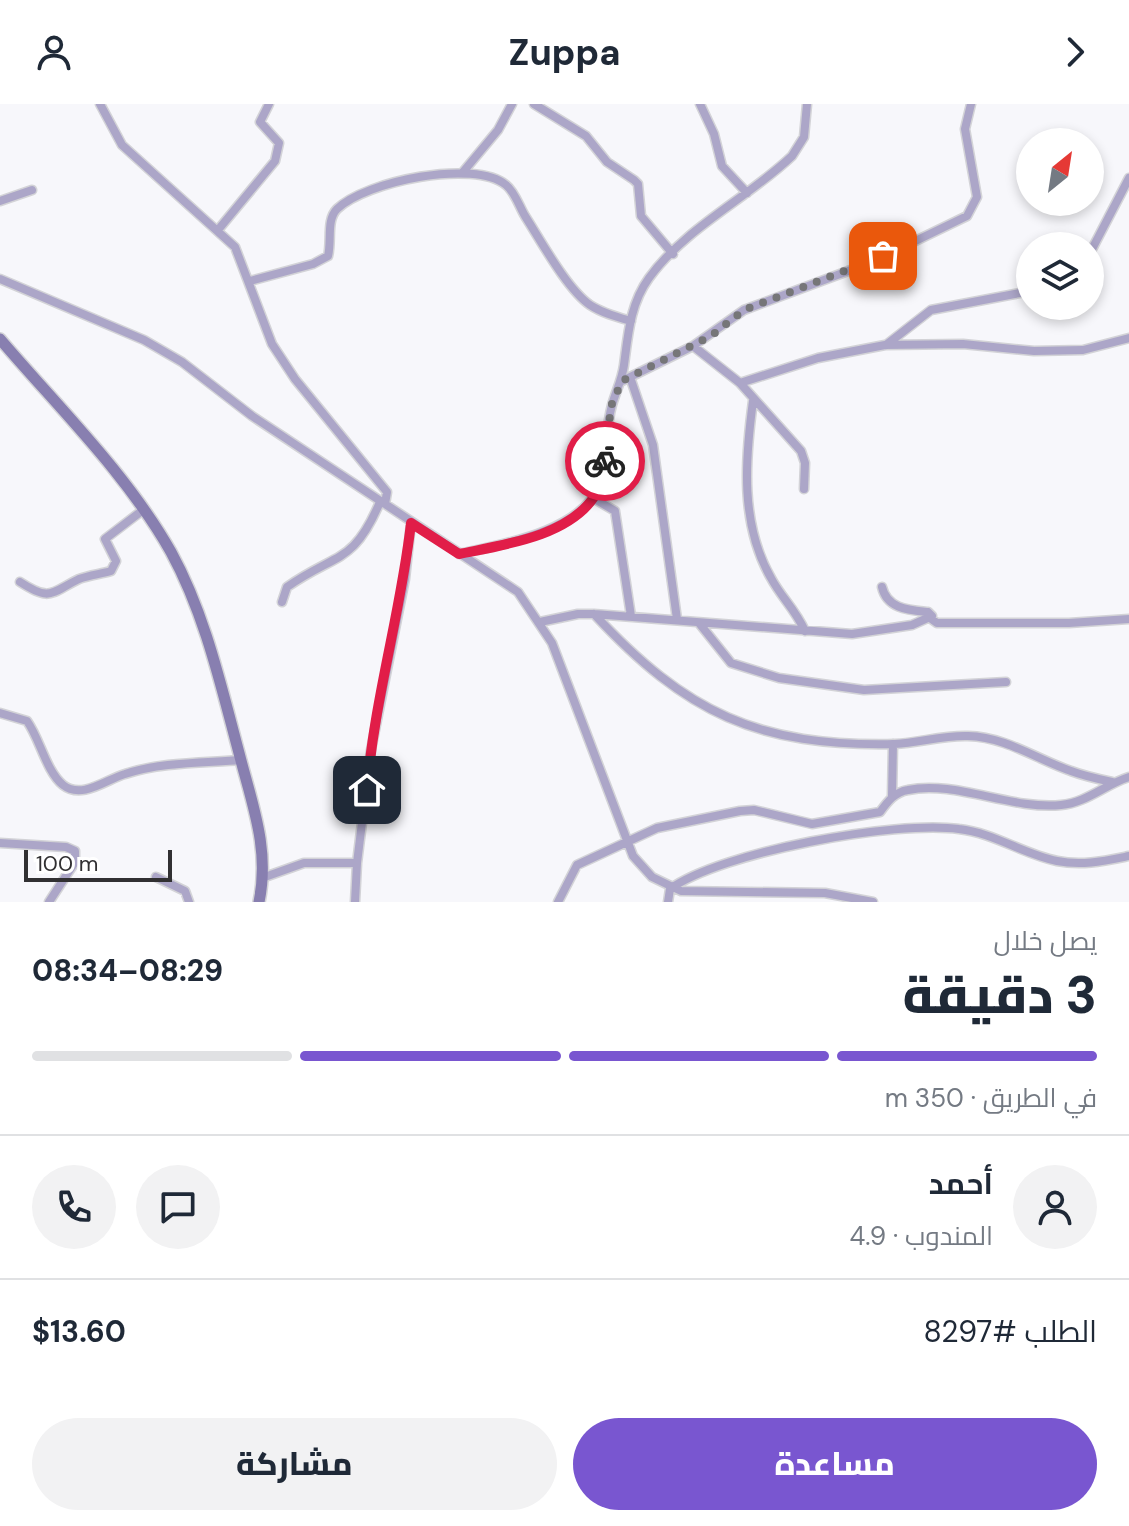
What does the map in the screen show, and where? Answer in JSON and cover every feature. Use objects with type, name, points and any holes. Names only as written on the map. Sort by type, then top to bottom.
[{"type":"street","points":[[100,104],[122,145],[235,247],[272,344],[295,379],[387,492],[367,532],[355,548],[287,587],[282,602]]},
{"type":"street","points":[[218,230],[275,161],[279,143],[260,122],[269,104]]},
{"type":"street","points":[[463,172],[498,130],[512,104]]},
{"type":"street","points":[[534,104],[586,136],[607,162],[638,184],[641,216],[673,254]]},
{"type":"street","points":[[700,104],[722,166],[747,193]]},
{"type":"street","points":[[459,554],[521,540],[553,527],[577,514],[593,498],[607,450],[611,406],[626,379],[631,321],[648,279],[673,254],[792,156],[804,137],[807,104]]},
{"type":"street","points":[[626,379],[693,346],[744,310],[872,262],[967,216],[977,197],[965,129],[971,104]]},
{"type":"street","points":[[250,281],[313,264],[328,256],[332,240],[330,224],[335,211],[347,203],[396,182],[463,172],[484,173],[507,185],[589,305],[631,321]]},
{"type":"street","points":[[1101,232],[1129,178]]},
{"type":"street","points":[[0,201],[32,190]]},
{"type":"street","points":[[0,279],[144,340],[182,362],[252,416],[518,592],[540,622],[571,686],[627,841],[643,868],[670,889],[825,893],[873,902]]},
{"type":"street","points":[[885,345],[931,310],[1016,294]]},
{"type":"street","points":[[740,383],[818,358],[885,345],[963,344],[1034,351],[1083,350],[1129,338]]},
{"type":"street","points":[[0,339],[143,510],[171,554],[193,600],[260,825],[262,878],[259,902]]},
{"type":"street","points":[[693,346],[740,383],[801,451],[805,463],[804,489]]},
{"type":"street","points":[[626,379],[653,445],[677,619]]},
{"type":"street","points":[[753,401],[745,489],[748,514],[769,575],[796,611],[805,631]]},
{"type":"street","points":[[593,498],[615,511],[631,616]]},
{"type":"street","points":[[20,582],[37,593],[51,595],[85,577],[111,571],[116,561],[105,539],[143,510]]},
{"type":"street","points":[[355,902],[371,750],[405,579],[411,523]]},
{"type":"street","points":[[882,587],[886,599],[894,605],[928,612],[937,623],[1129,619]]},
{"type":"street","points":[[540,622],[594,614],[852,634],[912,625],[930,618]]},
{"type":"street","points":[[594,614],[615,638],[689,699],[715,715],[755,730],[848,742],[893,744],[968,736],[1003,741],[1072,772],[1112,782]]},
{"type":"street","points":[[699,623],[731,663],[779,678],[864,690],[1006,682]]},
{"type":"street","points":[[0,713],[27,721],[58,779],[71,789],[101,787],[110,778],[145,768],[241,760]]},
{"type":"street","points":[[892,796],[893,744]]},
{"type":"street","points":[[558,902],[577,865],[657,828],[754,810],[812,824],[880,812],[892,796],[909,789],[931,789],[1034,806],[1056,806],[1073,804],[1112,782],[1129,777]]},
{"type":"street","points":[[668,902],[670,889],[692,874],[724,863],[850,836],[911,829],[967,830],[1055,861],[1092,864],[1129,856]]},
{"type":"street","points":[[0,843],[66,847],[75,851],[75,862],[49,902]]},
{"type":"street","points":[[262,878],[309,862],[357,863]]},
{"type":"street","points":[[156,877],[185,891],[189,902]]},
{"type":"way so far","points":[[605,461],[611,406],[622,381],[711,336],[744,310],[883,256]]},
{"type":"route","points":[[367,790],[373,738],[405,579],[411,523],[459,554],[521,540],[577,514],[593,498],[605,461]]}]
